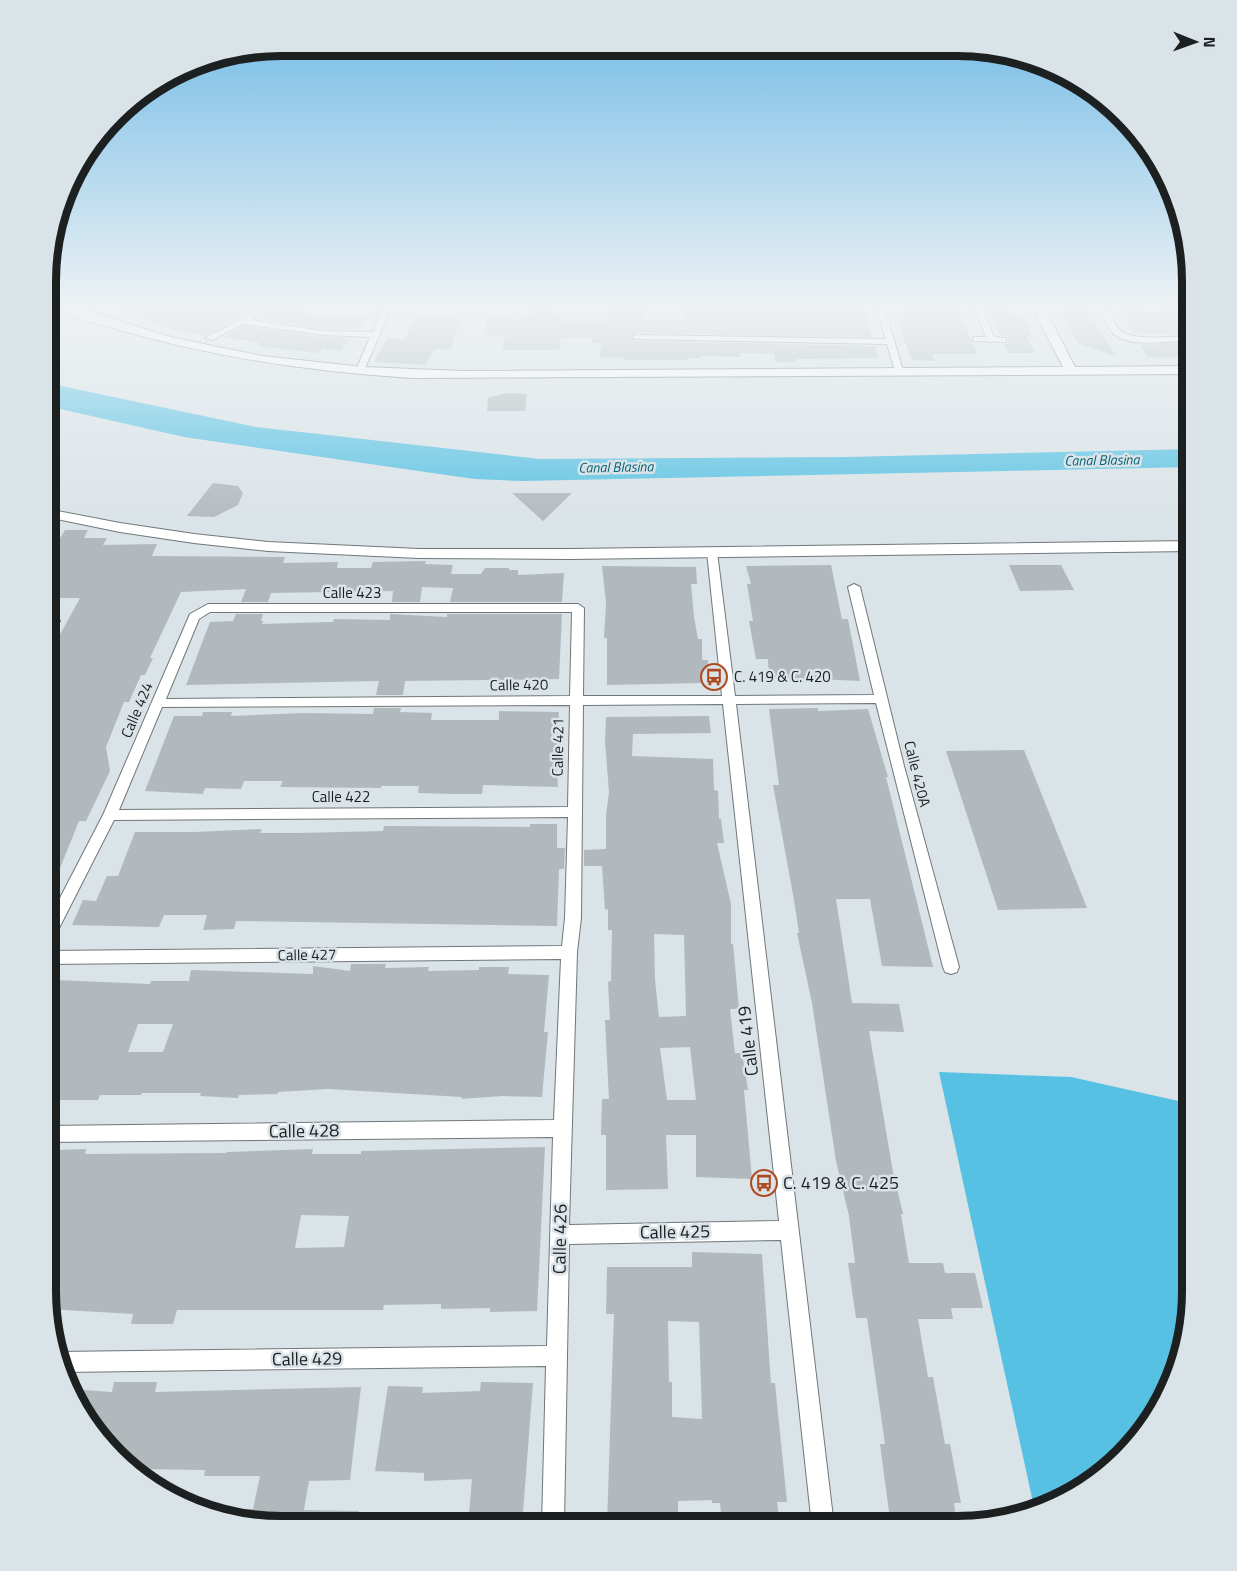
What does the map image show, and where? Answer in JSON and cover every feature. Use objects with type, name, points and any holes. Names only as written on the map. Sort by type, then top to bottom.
[{"type":"street","points":[[56,515],[235,543],[398,553],[1182,546]]},
{"type":"street","name":"Calle 419","points":[[712,552],[822,1516]]},
{"type":"street","name":"Calle 420A","points":[[854,587],[951,967]]},
{"type":"street","name":"Calle 423","points":[[194,617],[208,608],[513,608]]},
{"type":"street","name":"Calle 421","points":[[513,608],[578,608],[573,918],[569,952]]},
{"type":"street","name":"Calle 424","points":[[56,920],[110,815],[194,617]]},
{"type":"street","name":"Calle 420","points":[[158,703],[881,699]]},
{"type":"street","name":"Calle 422","points":[[110,815],[573,812]]},
{"type":"street","name":"Calle 427","points":[[56,958],[569,952]]},
{"type":"street","name":"Calle 426","points":[[554,1516],[562,1128],[569,952]]},
{"type":"street","name":"Calle 428","points":[[56,1134],[562,1128]]},
{"type":"street","name":"Calle 425","points":[[561,1235],[789,1230]]},
{"type":"street","name":"Calle 429","points":[[67,1362],[557,1356]]},
{"type":"water","name":"Canal Blasina","points":[[56,385],[256,427],[540,459],[846,457],[1182,449],[1182,467],[523,481],[474,479],[184,437],[56,408]]},
{"type":"water","points":[[939,1072],[1071,1077],[1182,1102],[1182,1290],[1180,1320],[1170,1363],[1144,1415],[1116,1450],[1081,1478],[1033,1502]]},
{"type":"building","points":[[506,393],[527,394],[525,411],[487,411],[488,398]]},
{"type":"building","points":[[213,483],[238,486],[243,493],[238,505],[214,517],[187,516]]},
{"type":"building","points":[[512,493],[572,493],[543,521]]},
{"type":"building","points":[[65,530],[88,530],[84,538],[107,538],[103,545],[157,544],[152,556],[285,557],[283,563],[338,562],[337,568],[371,568],[373,562],[426,561],[425,564],[453,565],[451,574],[481,574],[485,568],[509,568],[509,570],[518,570],[518,575],[564,573],[562,602],[450,602],[453,588],[422,587],[420,602],[392,602],[393,591],[271,593],[268,602],[241,602],[246,589],[181,592],[150,658],[153,658],[145,675],[141,675],[129,702],[124,702],[106,747],[110,771],[86,821],[79,821],[56,878],[56,642],[80,598],[56,598],[56,545]]},
{"type":"building","points":[[831,565],[842,619],[848,619],[860,681],[769,677],[768,659],[756,659],[749,621],[753,621],[747,584],[751,584],[746,566]]},
{"type":"building","points":[[1009,565],[1061,565],[1074,590],[1020,591]]},
{"type":"building","points":[[602,566],[696,567],[697,584],[691,584],[694,617],[698,639],[702,639],[702,660],[708,660],[709,677],[703,677],[703,683],[607,685],[607,638],[604,638],[606,603]]},
{"type":"building","points":[[236,614],[263,614],[262,624],[333,622],[334,619],[390,620],[390,614],[447,617],[447,614],[562,614],[559,679],[405,681],[403,695],[376,695],[379,681],[186,685],[210,622],[233,621]]},
{"type":"building","points":[[374,708],[401,708],[400,712],[432,713],[431,720],[499,720],[499,711],[559,712],[556,756],[558,787],[483,785],[482,794],[454,794],[418,793],[419,786],[280,787],[283,781],[244,781],[241,789],[205,788],[203,794],[145,791],[174,716],[202,716],[203,712],[232,712],[231,716],[303,713],[373,714]]},
{"type":"building","points":[[818,708],[818,711],[868,709],[888,777],[886,777],[933,967],[882,966],[870,899],[836,899],[852,1003],[899,1004],[904,1032],[869,1031],[893,1172],[903,1214],[901,1214],[909,1263],[943,1263],[945,1273],[975,1273],[983,1308],[951,1308],[953,1319],[918,1319],[928,1377],[933,1377],[945,1444],[950,1444],[961,1503],[954,1503],[956,1516],[887,1516],[886,1512],[889,1512],[880,1444],[885,1444],[867,1318],[856,1318],[848,1263],[855,1263],[849,1216],[836,1161],[812,1003],[797,933],[799,933],[794,900],[773,785],[779,785],[769,709]]},
{"type":"building","points":[[709,716],[711,733],[633,734],[632,756],[713,759],[714,790],[718,791],[719,819],[721,819],[724,843],[717,843],[731,904],[731,944],[733,944],[739,1009],[730,1009],[735,1053],[742,1053],[748,1090],[744,1090],[752,1179],[696,1177],[696,1135],[666,1135],[668,1189],[606,1190],[606,1135],[601,1135],[602,1099],[609,1099],[605,1020],[610,1020],[608,982],[611,981],[612,930],[608,930],[608,909],[605,910],[602,866],[584,866],[584,850],[606,849],[609,792],[605,742],[606,717]],"holes":[[[654,934],[684,935],[686,1016],[659,1017]],[[690,1047],[696,1100],[667,1100],[660,1048]]]},
{"type":"building","points":[[1024,750],[1087,908],[998,910],[946,751]]},
{"type":"building","points":[[530,824],[557,824],[557,848],[565,848],[564,869],[559,869],[557,926],[236,921],[234,929],[203,930],[207,915],[164,915],[159,927],[72,925],[83,900],[96,901],[107,876],[118,876],[135,832],[262,829],[260,833],[300,833],[383,831],[384,826],[530,827]]},
{"type":"building","points":[[351,964],[386,964],[385,968],[429,967],[428,971],[509,967],[508,974],[549,975],[544,1032],[548,1032],[542,1097],[503,1096],[461,1099],[462,1097],[328,1089],[239,1095],[238,1098],[200,1096],[201,1093],[142,1093],[141,1095],[100,1095],[98,1100],[56,1100],[56,980],[150,984],[151,981],[189,981],[191,970],[313,974],[313,966],[350,971]],"holes":[[[138,1024],[173,1024],[163,1052],[128,1052]]]},
{"type":"building","points":[[545,1147],[537,1311],[490,1312],[490,1308],[441,1309],[441,1304],[384,1305],[383,1310],[177,1310],[173,1324],[131,1324],[133,1314],[56,1310],[57,1150],[86,1149],[85,1154],[226,1153],[313,1149],[312,1154],[361,1154],[361,1151]],"holes":[[[301,1215],[349,1216],[344,1247],[295,1248]]]},
{"type":"building","points":[[692,1252],[762,1254],[771,1383],[775,1383],[787,1502],[777,1502],[779,1516],[721,1516],[720,1503],[712,1503],[712,1500],[678,1501],[678,1516],[607,1516],[614,1314],[606,1314],[607,1267],[692,1267]],"holes":[[[668,1321],[699,1322],[702,1419],[672,1417]]]},
{"type":"building","points":[[114,1382],[157,1382],[155,1392],[361,1387],[350,1480],[309,1481],[304,1510],[359,1511],[358,1516],[281,1516],[251,1514],[223,1508],[253,1509],[260,1476],[204,1476],[205,1470],[144,1469],[111,1439],[93,1415],[79,1390],[112,1392]]},
{"type":"building","points":[[481,1382],[533,1383],[523,1516],[469,1516],[472,1479],[424,1481],[424,1473],[375,1471],[388,1386],[423,1387],[422,1393],[480,1391]]},
{"type":"place","name":"C. 419 & C. 420","points":[[714,677]]},
{"type":"place","name":"C. 419 & C. 425","points":[[764,1183]]}]
